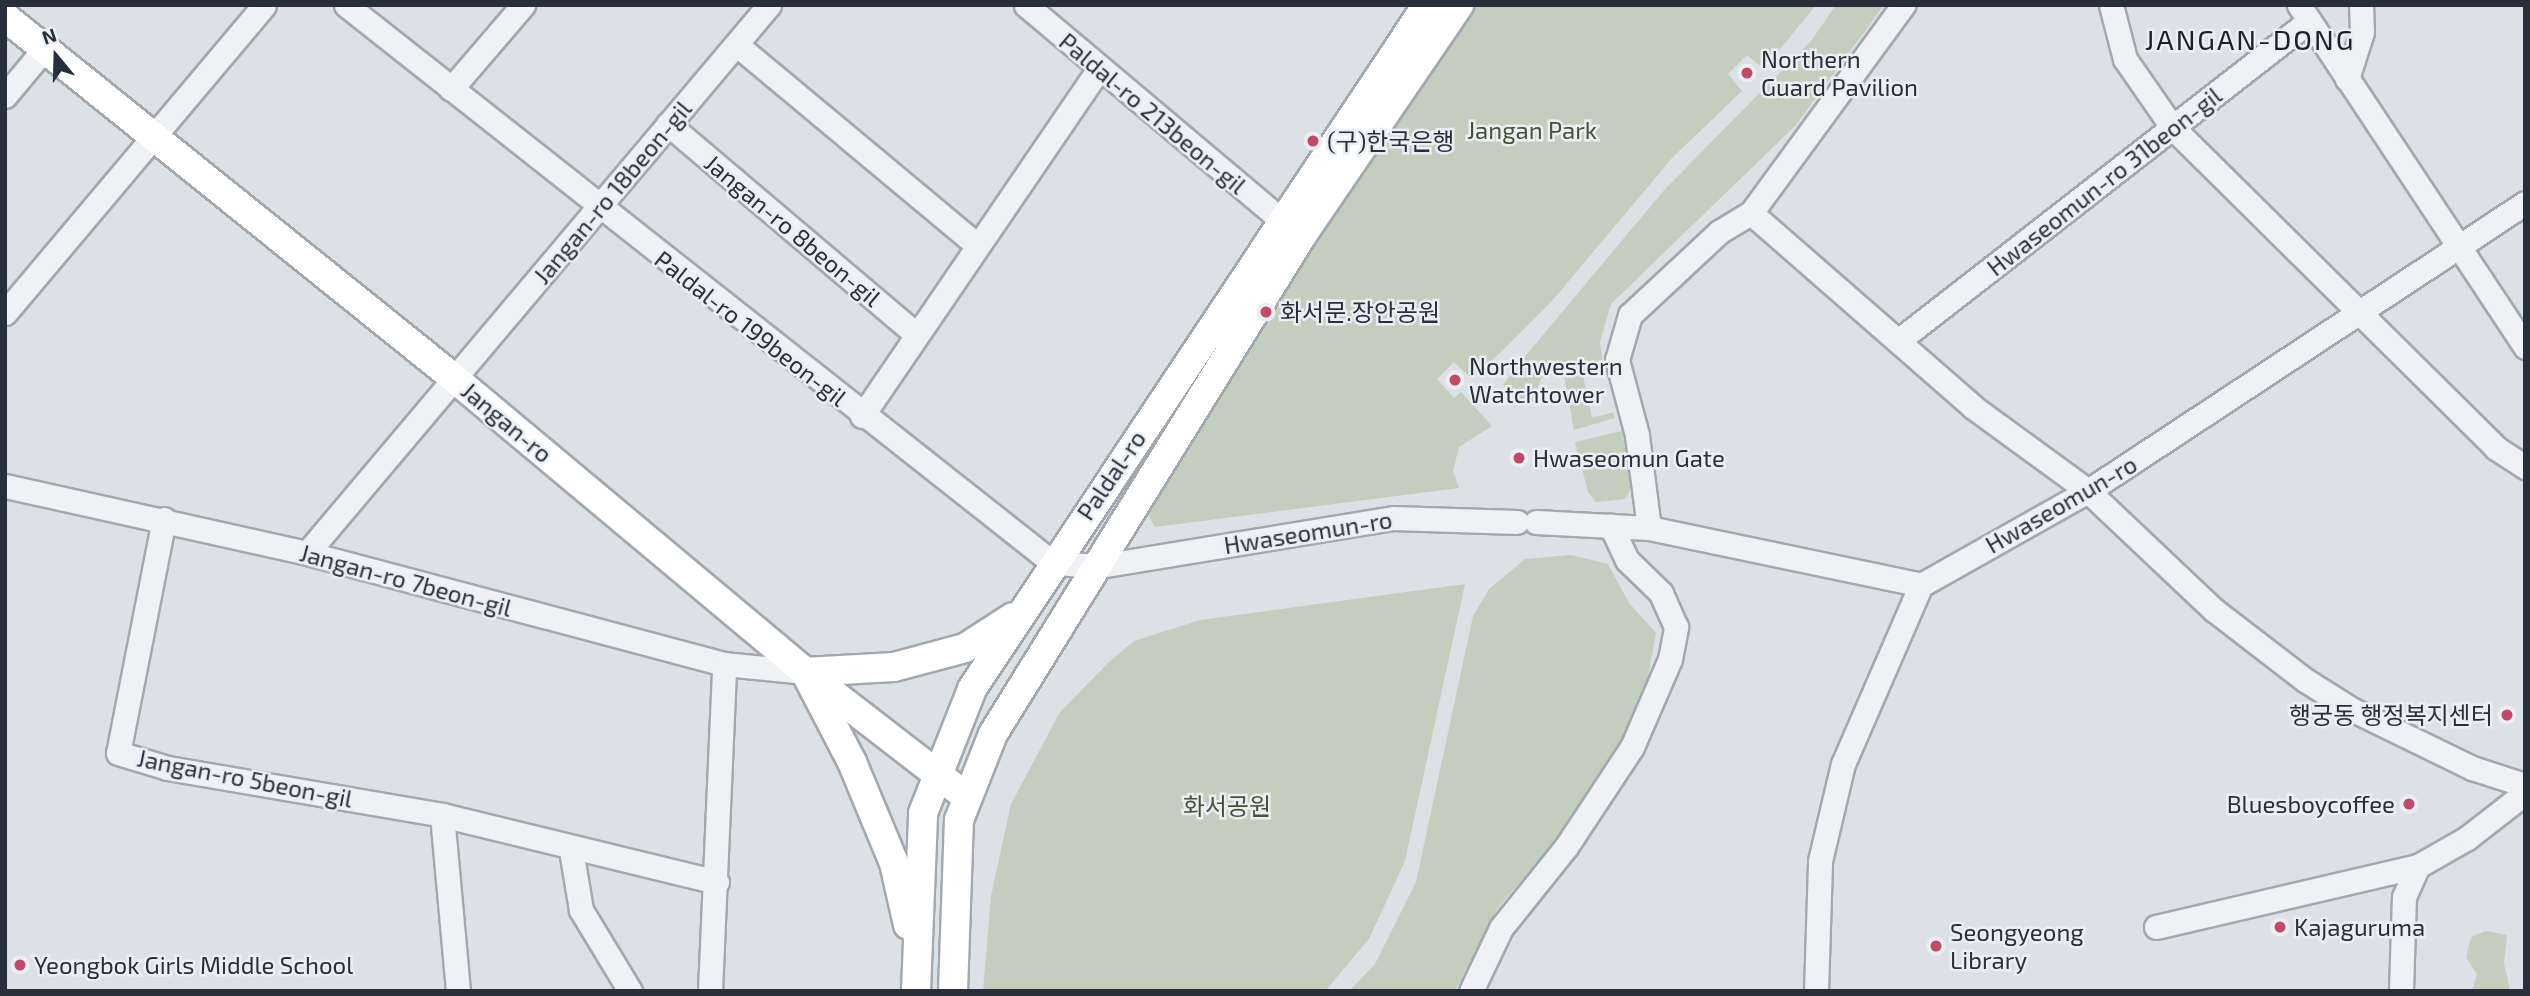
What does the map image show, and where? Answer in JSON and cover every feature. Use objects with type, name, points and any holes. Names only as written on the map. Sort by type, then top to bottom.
[{"type":"main road","name":"Paldal-ro","points":[[916,991],[923,813],[972,689],[1280,220],[1427,5]]},
{"type":"main road","name":"Paldal-ro","points":[[953,991],[959,820],[993,734],[1100,566],[1303,234],[1459,5]]},
{"type":"main road","name":"Jangan-ro","points":[[5,17],[456,379],[805,672],[937,777],[967,797]]},
{"type":"main road","points":[[917,962],[894,863],[852,762],[805,672],[894,667],[965,648],[1022,611]]},
{"type":"street","points":[[6,310],[264,5]]},
{"type":"street","name":"Paldal-ro 199beon-gil","points":[[346,5],[597,207],[1053,563]]},
{"type":"street","points":[[451,89],[523,5]]},
{"type":"street","name":"Jangan-ro 18beon-gil","points":[[307,553],[769,5]]},
{"type":"street","name":"Paldal-ro 213beon-gil","points":[[1026,5],[1280,220]]},
{"type":"street","points":[[1649,528],[1617,344],[1629,315],[1719,232],[1751,213],[1903,5]]},
{"type":"street","points":[[2111,5],[2126,59],[2172,127],[2496,447],[2525,467]]},
{"type":"street","points":[[2347,79],[2362,32],[2361,5]]},
{"type":"street","points":[[2304,13],[2525,347]]},
{"type":"street","name":"Hwaseomun-ro 31beon-gil","points":[[1898,341],[2172,127],[2304,13]]},
{"type":"street","points":[[737,45],[977,245]]},
{"type":"street","points":[[5,96],[44,48]]},
{"type":"street","points":[[863,416],[1099,68]]},
{"type":"street","name":"Jangan-ro 8beon-gil","points":[[668,124],[917,335]]},
{"type":"street","name":"Hwaseomun-ro","points":[[1053,563],[1100,566],[1393,518],[1649,528],[1921,584],[2088,491],[2525,203]]},
{"type":"street","points":[[1751,213],[1973,407],[2088,491],[2214,610],[2305,680],[2351,709],[2472,768],[2525,785]]},
{"type":"street","name":"Jangan-ro 7beon-gil","points":[[5,486],[164,519],[307,553],[724,664],[805,672]]},
{"type":"street","name":"Jangan-ro 5beon-gil","points":[[164,519],[118,753],[168,768],[442,815],[571,850],[716,882]]},
{"type":"street","points":[[1471,991],[1501,928],[1566,847],[1632,747],[1670,659],[1676,627],[1661,593],[1627,560],[1611,525]]},
{"type":"street","points":[[1816,991],[1820,861],[1843,764],[1921,584]]},
{"type":"street","points":[[710,991],[724,664]]},
{"type":"street","points":[[2156,927],[2418,866],[2467,838],[2525,793]]},
{"type":"street","points":[[442,815],[458,991]]},
{"type":"street","points":[[571,850],[581,910],[629,991]]},
{"type":"street","points":[[2401,991],[2404,897],[2418,866]]},
{"type":"green space","name":"Jangan Park","points":[[1467,5],[1816,5],[1764,69],[1747,55],[1728,74],[1742,91],[1673,157],[1551,302],[1499,354],[1471,378],[1454,362],[1437,379],[1454,398],[1461,392],[1492,426],[1459,447],[1453,471],[1459,488],[1155,527],[1145,509]]},
{"type":"green space","points":[[1836,5],[1884,5],[1796,125],[1611,304],[1600,342],[1604,372],[1583,375],[1592,418],[1613,412],[1615,418],[1574,430],[1561,361],[1541,379],[1533,402],[1521,405],[1503,385],[1517,366],[1666,188],[1811,41]]},
{"type":"green space","points":[[1622,431],[1632,488],[1625,499],[1596,502],[1588,492],[1575,442]]},
{"type":"green space","points":[[1571,555],[1608,564],[1629,603],[1656,633],[1645,693],[1619,753],[1568,825],[1497,909],[1455,991],[1349,991],[1375,964],[1416,882],[1473,616],[1489,589],[1525,559]]},
{"type":"green space","name":"화서공원","points":[[1465,584],[1405,861],[1369,939],[1325,991],[983,991],[991,896],[1011,804],[1060,712],[1109,662],[1134,641],[1200,620]]},
{"type":"green space","points":[[2486,931],[2507,935],[2504,963],[2510,991],[2472,991],[2477,974],[2466,958],[2471,937]]},
{"type":"place","name":"Northern Guard Pavilion","points":[[1747,73]]},
{"type":"place","name":"(구)한국은행","points":[[1313,141]]},
{"type":"place","name":"화서문.장안공원","points":[[1266,312]]},
{"type":"place","name":"Northwestern Watchtower","points":[[1455,380]]},
{"type":"place","name":"Hwaseomun Gate","points":[[1519,458]]},
{"type":"place","name":"행궁동 행정복지센터","points":[[2507,715]]},
{"type":"place","name":"Bluesboycoffee","points":[[2409,804]]},
{"type":"place","name":"Kajaguruma","points":[[2280,927]]},
{"type":"place","name":"Seongyeong Library","points":[[1936,946]]},
{"type":"place","name":"Yeongbok Girls Middle School","points":[[20,965]]},
{"type":"district","name":"JANGAN-DONG","points":[[2250,39]]}]
